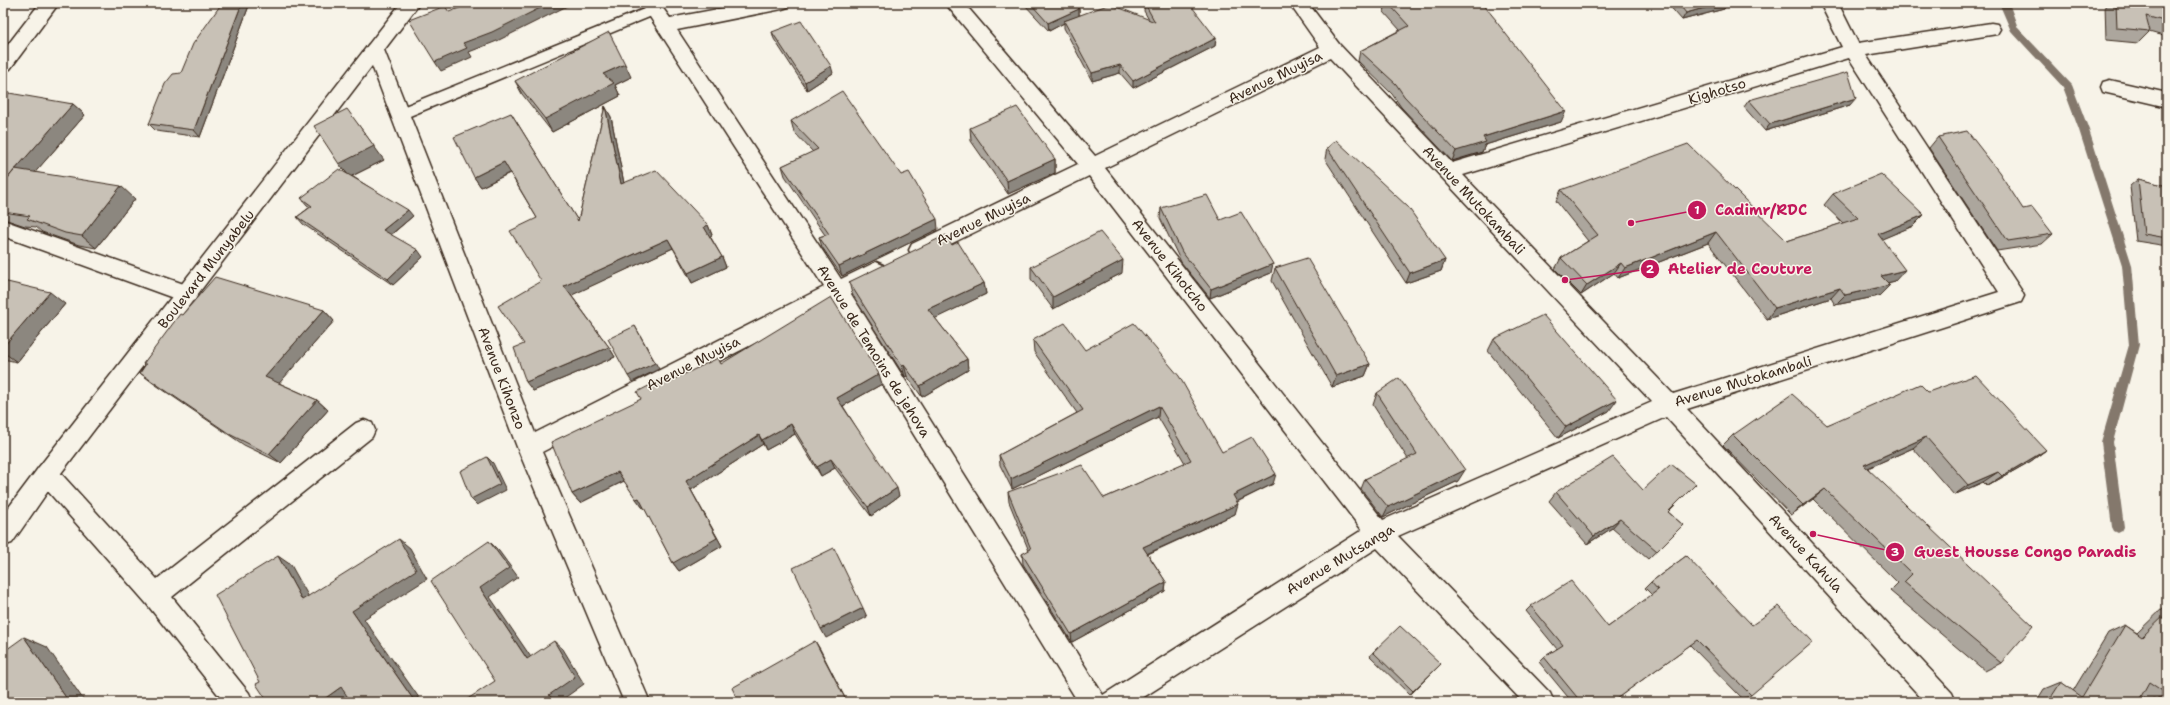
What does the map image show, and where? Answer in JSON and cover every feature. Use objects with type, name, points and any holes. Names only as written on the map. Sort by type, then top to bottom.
[{"type":"street","points":[[3,64],[50,3]]},
{"type":"street","name":"Boulevard Munyabelu","points":[[3,535],[47,474],[411,3]]},
{"type":"street","points":[[656,13],[782,3]]},
{"type":"street","name":"Avenue Kihotcho","points":[[954,3],[1092,166],[1379,533],[1541,702]]},
{"type":"street","name":"Avenue Mutokambali","points":[[1298,3],[1332,49],[1669,405],[2013,296],[1854,50]]},
{"type":"street","points":[[1829,3],[1854,50]]},
{"type":"street","name":"Avenue de Temoins de jehova","points":[[656,13],[837,290],[1093,702]]},
{"type":"street","name":"Kighotso","points":[[1447,172],[1854,50],[1991,29]]},
{"type":"street","name":"Avenue Muyisa","points":[[529,446],[897,260],[1332,49]]},
{"type":"street","name":"Avenue Kihonzo","points":[[375,50],[529,446],[637,702]]},
{"type":"street","points":[[2110,87],[2167,100]]},
{"type":"street","points":[[3,228],[187,294]]},
{"type":"street","name":"Avenue Mutsanga","points":[[1113,702],[1379,533],[1669,405]]},
{"type":"street","name":"Avenue Kahula","points":[[1669,405],[1943,702]]},
{"type":"street","points":[[155,595],[364,430]]},
{"type":"street","points":[[47,474],[155,595],[240,702]]},
{"type":"lane","points":[[400,114],[656,13]]},
{"type":"building","points":[[222,3],[242,3],[194,130],[149,124],[165,84],[173,74],[181,73],[193,44]]},
{"type":"building","points":[[472,3],[550,3],[492,32],[463,43],[467,48],[435,62],[409,20],[445,6],[449,12]]},
{"type":"building","points":[[1030,3],[1076,3],[1079,9],[1048,23]]},
{"type":"building","points":[[1189,3],[1216,38],[1133,81],[1120,65],[1092,73],[1064,21],[1110,4],[1155,22],[1145,4]]},
{"type":"building","points":[[1388,3],[1482,3],[1566,111],[1483,137],[1486,142],[1456,151],[1404,96],[1396,84],[1360,51],[1409,26]]},
{"type":"building","points":[[1678,3],[1722,3],[1686,13]]},
{"type":"building","points":[[2116,3],[2167,3],[2167,22],[2146,16],[2150,31],[2117,28]]},
{"type":"building","points":[[801,21],[831,66],[805,82],[772,32]]},
{"type":"building","points":[[609,32],[625,64],[603,74],[614,83],[545,119],[515,81]]},
{"type":"building","points":[[1848,72],[1856,98],[1770,124],[1749,100]]},
{"type":"building","points":[[842,91],[901,175],[909,172],[937,219],[839,266],[819,237],[829,234],[782,166],[818,149],[791,121]]},
{"type":"building","points":[[9,93],[73,104],[5,181],[3,181],[3,102]]},
{"type":"building","points":[[605,106],[621,184],[656,170],[708,225],[704,227],[722,257],[688,273],[668,239],[564,286],[609,347],[526,382],[514,348],[524,344],[498,306],[541,281],[510,231],[537,218],[504,162],[474,177],[454,137],[511,113],[578,221]]},
{"type":"building","points":[[1017,107],[1055,159],[1007,181],[970,128]]},
{"type":"building","points":[[347,109],[374,146],[339,164],[314,126]]},
{"type":"building","points":[[1967,131],[1999,172],[2023,209],[2032,207],[2053,234],[2008,241],[1938,137]]},
{"type":"building","points":[[1336,140],[1408,207],[1445,260],[1410,273],[1327,148]]},
{"type":"building","points":[[1688,144],[1787,241],[1858,218],[1833,194],[1881,174],[1924,215],[1878,234],[1905,270],[1881,276],[1890,285],[1845,295],[1840,288],[1775,308],[1716,232],[1625,268],[1621,263],[1587,285],[1561,258],[1598,235],[1561,190]]},
{"type":"building","points":[[15,169],[121,186],[82,236],[65,233],[27,219],[30,216],[3,211],[3,184]]},
{"type":"building","points":[[339,169],[408,210],[383,230],[418,250],[388,279],[297,217],[312,206],[301,198]]},
{"type":"building","points":[[2138,179],[2167,186],[2167,238],[2144,234]]},
{"type":"building","points":[[1207,195],[1220,220],[1241,212],[1273,264],[1211,289],[1182,252],[1161,208]]},
{"type":"building","points":[[1100,232],[1123,260],[1053,297],[1031,267]]},
{"type":"building","points":[[946,235],[952,245],[958,242],[984,283],[928,309],[967,359],[920,386],[904,365],[902,366],[849,282]]},
{"type":"building","points":[[1307,258],[1370,364],[1336,376],[1275,268]]},
{"type":"building","points":[[215,277],[324,310],[265,377],[317,400],[269,454],[231,435],[140,373],[146,364],[143,364],[180,314],[182,315]]},
{"type":"building","points":[[3,281],[50,292],[3,347]]},
{"type":"building","points":[[831,297],[879,374],[837,398],[897,488],[868,507],[831,459],[817,467],[791,424],[762,440],[759,435],[686,481],[717,538],[673,563],[639,498],[636,499],[618,472],[572,494],[551,442],[641,399],[637,392],[664,378],[666,383],[718,358],[721,364]]},
{"type":"building","points":[[1543,315],[1617,400],[1566,427],[1494,339]]},
{"type":"building","points":[[1065,323],[1085,350],[1134,323],[1179,376],[1222,452],[1252,437],[1276,474],[1233,495],[1238,504],[1143,547],[1166,582],[1071,634],[1022,554],[1031,549],[1008,492],[1082,465],[1104,498],[1191,460],[1159,406],[1011,479],[999,455],[1083,410],[1033,340]]},
{"type":"building","points":[[635,326],[655,363],[628,376],[608,339]]},
{"type":"building","points":[[1976,375],[2046,450],[2002,476],[1998,472],[1968,485],[1926,437],[1864,465],[2033,626],[2001,663],[1904,582],[1912,574],[1825,489],[1803,505],[1733,435],[1792,394],[1827,425],[1920,384],[1928,392]]},
{"type":"building","points":[[1399,378],[1465,470],[1388,507],[1365,479],[1417,454],[1377,393]]},
{"type":"building","points":[[487,457],[500,484],[471,499],[460,471]]},
{"type":"building","points":[[1613,457],[1643,490],[1671,464],[1696,484],[1668,512],[1683,525],[1657,551],[1620,519],[1594,536],[1556,492]]},
{"type":"building","points":[[399,539],[416,570],[352,611],[415,702],[351,702],[341,687],[320,702],[268,702],[256,684],[260,682],[215,595],[278,556],[302,600]]},
{"type":"building","points":[[489,541],[509,568],[480,588],[527,659],[554,641],[575,677],[549,695],[555,702],[463,702],[495,681],[431,581]]},
{"type":"building","points":[[834,548],[863,608],[821,629],[793,568]]},
{"type":"building","points":[[1686,556],[1752,625],[1779,606],[1813,642],[1751,695],[1697,640],[1612,702],[1581,702],[1544,657],[1563,645],[1531,606],[1571,581],[1608,627],[1658,590],[1651,582]]},
{"type":"building","points":[[2167,613],[2167,694],[2149,682],[2138,702],[2048,702],[2061,682],[2082,697],[2125,625],[2142,637]]},
{"type":"building","points":[[1400,626],[1441,664],[1413,691],[1373,652]]},
{"type":"building","points":[[24,637],[69,702],[3,702],[3,652]]},
{"type":"building","points":[[815,641],[847,702],[739,702],[732,688]]},
{"type":"waterway","points":[[2004,3],[2014,29],[2067,85],[2084,130],[2127,265],[2134,345],[2107,442],[2118,527]]},
{"type":"place","name":"Cadimr/RDC","points":[[1631,223]]},
{"type":"place","name":"Atelier de Couture","points":[[1565,280]]},
{"type":"place","name":"Guest Housse Congo Paradis","points":[[1813,534]]}]
